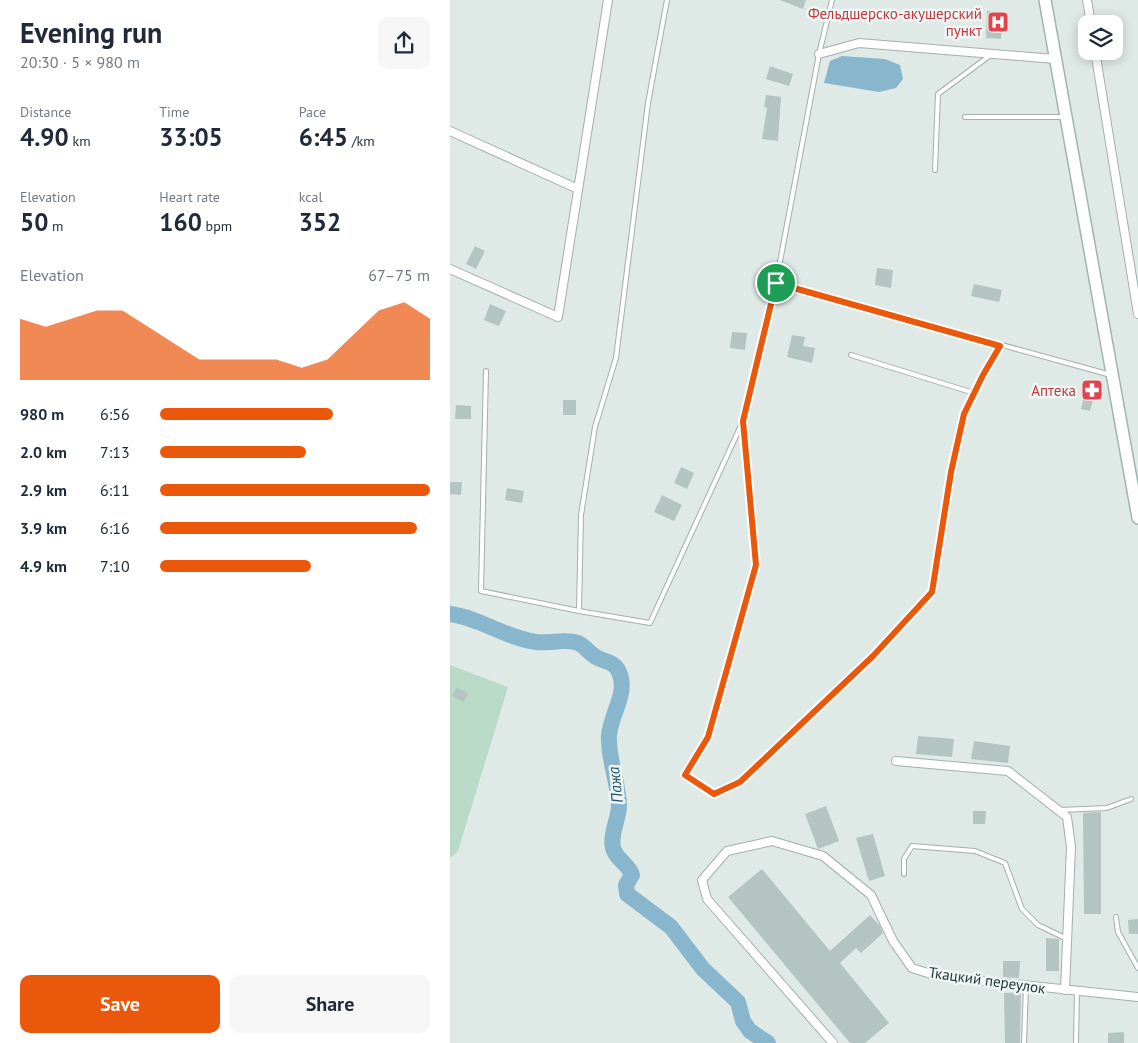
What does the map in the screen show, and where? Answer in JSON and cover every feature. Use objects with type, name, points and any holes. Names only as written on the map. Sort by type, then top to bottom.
[{"type":"main road","points":[[1045,0],[1138,518]]},
{"type":"street","points":[[450,269],[558,317],[608,0]]},
{"type":"street","points":[[1087,0],[1089,15]]},
{"type":"street","points":[[819,54],[859,44],[1055,59]]},
{"type":"street","points":[[1096,60],[1138,314]]},
{"type":"street","points":[[450,130],[578,189]]},
{"type":"street","points":[[896,761],[1008,771],[1067,817],[1071,847],[1065,990]]},
{"type":"street","name":"Ткацкий переулок","points":[[833,1043],[707,899],[702,880],[728,850],[772,841],[823,856],[871,895],[893,941],[912,968],[937,976],[1138,996]]},
{"type":"lane","points":[[579,611],[581,515],[595,427],[616,358],[648,103],[667,0]]},
{"type":"lane","points":[[486,371],[481,592],[650,623],[743,421],[776,283],[819,54],[832,0]]},
{"type":"lane","points":[[935,170],[938,94],[993,54]]},
{"type":"lane","points":[[964,117],[1066,117]]},
{"type":"lane","points":[[776,283],[1000,346],[1113,375]]},
{"type":"lane","points":[[743,421],[756,565],[708,737],[685,775],[714,794],[740,782],[873,656],[932,592],[951,472],[964,414],[1000,346]]},
{"type":"lane","points":[[851,355],[974,393]]},
{"type":"lane","points":[[1058,810],[1107,808],[1131,799]]},
{"type":"lane","points":[[904,874],[904,859],[912,846],[975,852],[1005,863],[1022,909],[1038,925],[1067,939]]},
{"type":"lane","points":[[1116,917],[1118,932],[1138,968]]},
{"type":"lane","points":[[1024,1043],[1026,986]]},
{"type":"lane","points":[[1076,1043],[1077,991]]},
{"type":"green space","points":[[450,665],[508,687],[458,851],[450,858]]},
{"type":"water","points":[[842,56],[885,59],[900,65],[903,79],[896,88],[879,92],[824,83],[830,61]]},
{"type":"building","points":[[780,0],[806,0],[803,9]]},
{"type":"building","points":[[987,11],[1002,11],[1001,39],[986,38]]},
{"type":"building","points":[[770,66],[793,74],[789,86],[766,79]]},
{"type":"building","points":[[766,95],[781,97],[778,141],[762,139],[767,108],[764,107]]},
{"type":"building","points":[[475,246],[485,251],[476,269],[466,264]]},
{"type":"building","points":[[877,268],[893,270],[891,288],[875,285]]},
{"type":"building","points":[[974,284],[1002,290],[999,302],[971,296]]},
{"type":"building","points":[[490,304],[506,311],[499,326],[484,320]]},
{"type":"building","points":[[732,332],[747,333],[745,350],[730,348]]},
{"type":"building","points":[[792,335],[805,337],[803,346],[815,348],[812,363],[787,357]]},
{"type":"building","points":[[1087,385],[1096,388],[1090,411],[1081,409]]},
{"type":"building","points":[[563,400],[576,400],[576,415],[563,415]]},
{"type":"building","points":[[456,405],[471,406],[471,419],[455,419]]},
{"type":"building","points":[[681,467],[694,473],[687,489],[674,483]]},
{"type":"building","points":[[450,482],[462,482],[461,495],[450,494]]},
{"type":"building","points":[[507,488],[524,491],[522,503],[505,500]]},
{"type":"building","points":[[662,495],[682,505],[674,521],[654,512]]},
{"type":"building","points":[[457,687],[468,694],[463,702],[452,696]]},
{"type":"building","points":[[918,736],[954,739],[952,757],[916,754]]},
{"type":"building","points":[[974,741],[1010,746],[1008,763],[971,759]]},
{"type":"building","points":[[826,806],[839,841],[818,849],[805,814]]},
{"type":"building","points":[[973,811],[986,811],[985,824],[973,824]]},
{"type":"building","points":[[1101,812],[1101,914],[1084,914],[1083,813]]},
{"type":"building","points":[[873,834],[885,876],[869,881],[856,838]]},
{"type":"building","points":[[762,869],[830,951],[870,915],[880,926],[883,933],[861,953],[856,948],[840,963],[889,1023],[865,1043],[850,1043],[728,897]]},
{"type":"building","points":[[1138,919],[1138,934],[1129,934],[1128,920]]},
{"type":"building","points":[[1046,938],[1059,939],[1059,971],[1046,971]]},
{"type":"building","points":[[1003,961],[1020,961],[1019,978],[1003,977]]},
{"type":"building","points":[[1021,992],[1020,1043],[1005,1043],[1004,993]]},
{"type":"building","points":[[1124,1032],[1124,1043],[1108,1043],[1108,1033]]},
{"type":"waterway","name":"Пажа","points":[[450,614],[472,619],[525,640],[578,643],[591,654],[616,667],[622,686],[609,736],[610,754],[619,798],[612,843],[615,852],[632,875],[626,885],[627,894],[671,927],[703,969],[738,1002],[743,1021],[750,1031],[768,1043]]},
{"type":"place","name":"Фельдшерско-акушерский пункт","points":[[998,22]]},
{"type":"place","name":"Аптека","points":[[1092,390]]},
{"type":"route","points":[[776,283],[1000,346],[964,414],[951,472],[932,592],[873,656],[740,782],[714,794],[685,775],[708,737],[756,565],[743,421],[776,283]]}]
